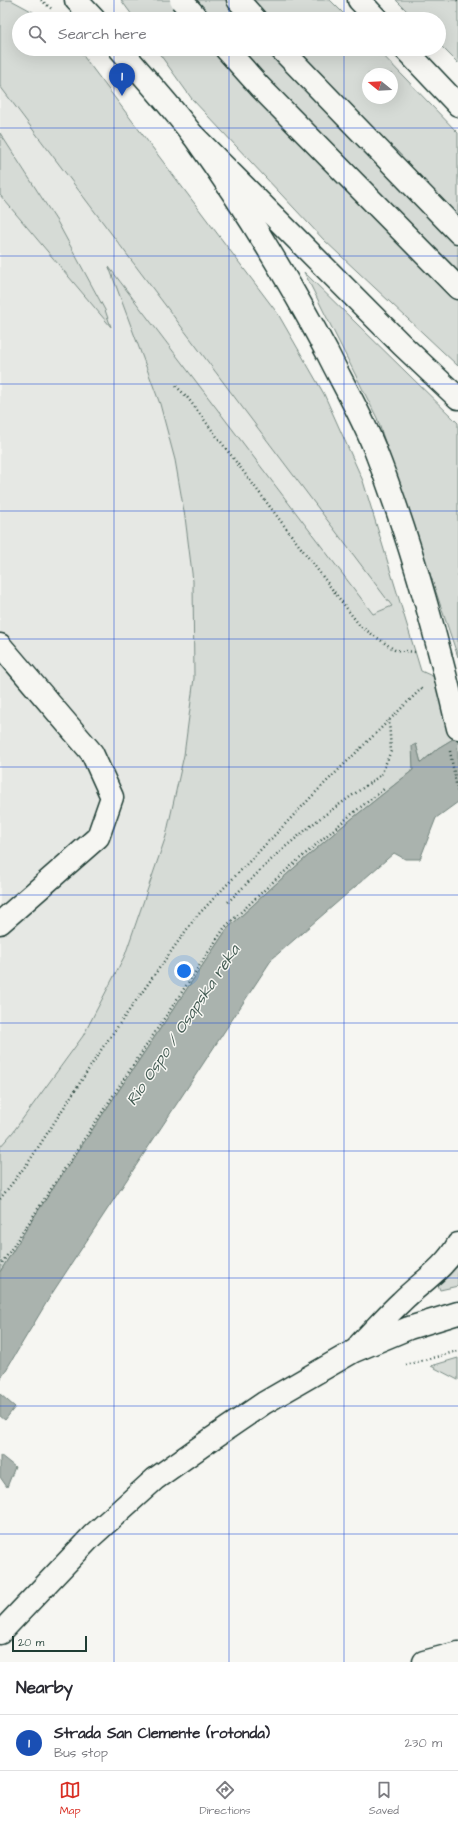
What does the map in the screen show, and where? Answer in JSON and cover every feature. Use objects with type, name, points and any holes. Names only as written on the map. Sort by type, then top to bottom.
[{"type":"main road","points":[[76,0],[87,12]]},
{"type":"main road","points":[[181,0],[192,12]]},
{"type":"main road","points":[[238,0],[248,12]]},
{"type":"main road","points":[[359,0],[370,12]]},
{"type":"main road","points":[[126,56],[194,136],[402,345],[458,398]]},
{"type":"main road","points":[[232,56],[260,87],[458,288]]},
{"type":"main road","points":[[289,56],[458,232]]},
{"type":"main road","points":[[412,56],[458,105]]},
{"type":"main road","points":[[194,136],[268,247],[306,312],[374,446],[424,596],[438,682],[458,728]]},
{"type":"main road","points":[[0,645],[92,753],[112,797],[98,837],[0,923]]},
{"type":"main road","points":[[354,1351],[402,1301],[432,1276],[452,1255],[458,1244]]},
{"type":"main road","points":[[0,1633],[92,1536],[155,1479],[264,1403],[354,1351],[409,1328],[458,1312]]},
{"type":"main road","points":[[424,1662],[458,1653]]},
{"type":"path","points":[[176,386],[187,397],[360,626],[395,650],[421,652]]},
{"type":"path","points":[[0,1199],[30,1160],[103,1047],[195,918],[244,865],[389,719],[438,682]]},
{"type":"path","points":[[228,902],[278,853],[319,819],[381,775],[391,750],[389,719]]},
{"type":"path","points":[[0,1266],[225,927],[293,865],[353,813],[384,789]]},
{"type":"path","points":[[406,1365],[458,1351]]},
{"type":"shaded area","points":[[0,0],[11,0],[33,12],[12,12],[12,56],[83,56],[278,314],[324,394],[363,481],[421,671],[448,683],[458,680],[458,736],[438,748],[421,763],[416,744],[413,770],[339,829],[227,929],[32,1220],[0,1272],[0,1147],[13,1132],[83,1036],[125,955],[166,836],[184,755],[194,678],[193,581],[185,517],[175,460],[160,404],[109,267],[373,614],[392,606],[0,86]]},
{"type":"shaded area","points":[[121,0],[330,0],[342,12],[130,12]]},
{"type":"shaded area","points":[[396,0],[458,0],[458,63],[446,51],[446,12],[408,12]]},
{"type":"shaded area","points":[[161,56],[384,56],[395,68],[362,68],[362,104],[398,104],[398,71],[458,133],[458,366],[324,240],[192,99]]},
{"type":"shaded area","points":[[0,86],[392,606],[373,614],[110,268],[160,404],[175,460],[185,517],[193,581],[194,678],[184,755],[166,836],[125,955],[83,1036],[13,1132],[0,1147],[0,195],[110,326],[105,310],[58,223],[0,133]]},
{"type":"shaded area","points":[[0,133],[58,223],[105,310],[111,327],[0,195]]},
{"type":"shaded area","points":[[304,272],[458,423],[458,657],[377,418]]},
{"type":"shaded area","points":[[458,1264],[458,1286],[440,1290],[438,1285],[440,1282]]},
{"type":"shaded area","points":[[458,1358],[458,1380],[431,1366]]},
{"type":"water","name":"Rio Ospo / Osapska reka","points":[[458,736],[458,802],[436,818],[420,859],[405,859],[394,853],[272,959],[51,1295],[0,1380],[0,1272],[32,1220],[227,929],[339,829],[413,770],[412,746],[416,744],[421,763],[438,748]]},
{"type":"water","points":[[0,1394],[15,1407],[5,1420],[0,1416]]},
{"type":"water","points":[[0,1455],[15,1467],[7,1487],[0,1477]]},
{"type":"place","name":"Strada San Clemente (rotonda)","points":[[122,96]]}]
